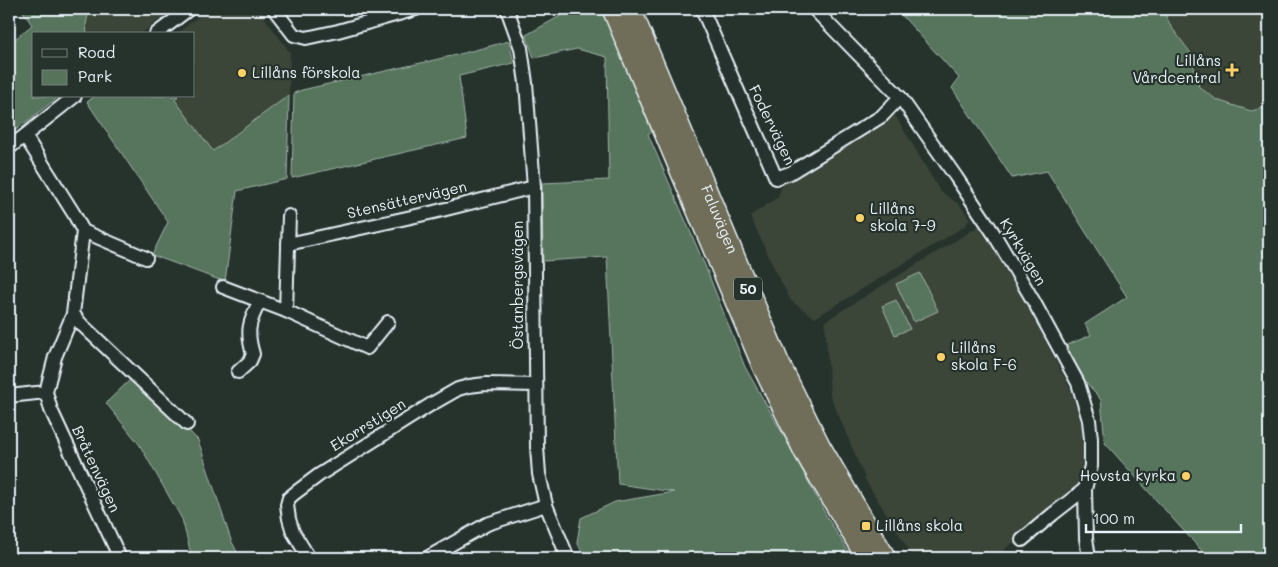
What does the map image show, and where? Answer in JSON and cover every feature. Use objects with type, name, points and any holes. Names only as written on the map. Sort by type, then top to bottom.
[{"type":"highway","name":"Faluvägen","points":[[612,9],[763,368],[808,458],[866,558]]},
{"type":"highway","name":"Faluvägen","points":[[631,9],[779,362],[831,466],[886,558]]},
{"type":"street","points":[[159,32],[189,9]]},
{"type":"street","points":[[274,9],[294,35],[306,38],[416,9]]},
{"type":"street","name":"Östanbergsvägen","points":[[507,9],[521,48],[524,66],[534,187],[537,447],[546,505],[568,558]]},
{"type":"street","name":"Fodervägen","points":[[702,9],[776,178],[790,173],[882,116],[900,97]]},
{"type":"street","name":"Kyrkvägen","points":[[814,9],[900,97],[994,234],[1078,383],[1089,420],[1091,439],[1091,466],[1085,489],[1086,538],[1089,558]]},
{"type":"street","points":[[9,148],[72,98]]},
{"type":"street","points":[[9,396],[46,392],[55,357],[73,314],[83,231],[25,136]]},
{"type":"street","name":"Stensättervägen","points":[[288,244],[434,212],[534,187]]},
{"type":"street","points":[[286,310],[290,216]]},
{"type":"street","points":[[83,231],[146,258]]},
{"type":"street","points":[[223,287],[286,310],[367,348],[388,322]]},
{"type":"street","points":[[238,372],[250,361],[253,354],[249,340],[249,328],[260,301]]},
{"type":"street","points":[[73,314],[80,323],[187,424]]},
{"type":"street","name":"Ekorrstigen","points":[[310,558],[293,532],[288,519],[287,505],[289,498],[295,493],[319,475],[458,389],[485,384],[535,385]]},
{"type":"street","name":"Bråtenvägen","points":[[46,392],[51,410],[120,558]]},
{"type":"street","points":[[1022,540],[1085,489]]},
{"type":"street","points":[[428,558],[487,524],[546,505]]},
{"type":"shaded area","points":[[89,9],[173,9],[144,32],[87,32]]},
{"type":"shaded area","name":"Lillåns förskola","points":[[207,9],[258,9],[290,52],[289,95],[213,151],[175,100],[176,98],[195,98],[195,32],[179,32]]},
{"type":"shaded area","name":"Lillåns Vårdcentral","points":[[1162,9],[1269,9],[1269,155],[1264,136],[1266,107],[1251,111],[1217,100],[1199,87],[1190,52],[1172,28]]},
{"type":"shaded area","name":"Lillåns skola 7-9","points":[[895,115],[940,191],[960,205],[970,219],[965,226],[815,318],[791,301],[750,216],[778,197],[784,180]]},
{"type":"shaded area","name":"Lillåns skola F-6","points":[[979,226],[1014,280],[1072,392],[1088,446],[1082,488],[994,558],[914,558],[867,483],[830,395],[825,321]]},
{"type":"green space","points":[[21,9],[89,9],[87,32],[32,32],[32,98],[57,98],[9,135],[9,44],[32,25]]},
{"type":"green space","points":[[573,9],[602,9],[652,131],[648,134],[706,268],[745,367],[827,517],[852,558],[585,558],[577,542],[581,518],[615,502],[674,492],[618,484],[607,257],[543,261],[542,183],[609,180],[607,57],[577,49],[534,58],[526,35]]},
{"type":"green space","points":[[896,9],[1162,9],[1172,28],[1190,52],[1199,87],[1217,100],[1251,111],[1266,107],[1265,137],[1269,155],[1269,551],[1259,558],[1210,558],[1105,443],[1101,400],[1082,377],[1065,346],[1091,335],[1085,324],[1127,297],[1047,171],[1012,178],[952,88],[959,78]]},
{"type":"green space","points":[[509,41],[514,63],[459,76],[467,138],[292,178],[294,93]]},
{"type":"green space","points":[[289,95],[287,179],[237,191],[225,282],[152,255],[168,222],[87,102],[92,98],[176,98],[175,100],[213,151]]},
{"type":"green space","points":[[920,273],[938,311],[914,322],[896,284]]},
{"type":"green space","points":[[896,300],[910,329],[895,335],[882,306]]},
{"type":"green space","points":[[134,376],[198,440],[231,540],[240,558],[192,558],[182,519],[139,444],[106,403]]},
{"type":"place","name":"Lillåns Vårdcentral","points":[[1232,70]]},
{"type":"place","name":"Lillåns förskola","points":[[242,73]]},
{"type":"place","name":"Lillåns skola 7-9","points":[[860,218]]},
{"type":"place","name":"Lillåns skola F-6","points":[[941,357]]},
{"type":"place","name":"Hovsta kyrka","points":[[1186,476]]},
{"type":"place","name":"Lillåns skola","points":[[866,526]]}]
